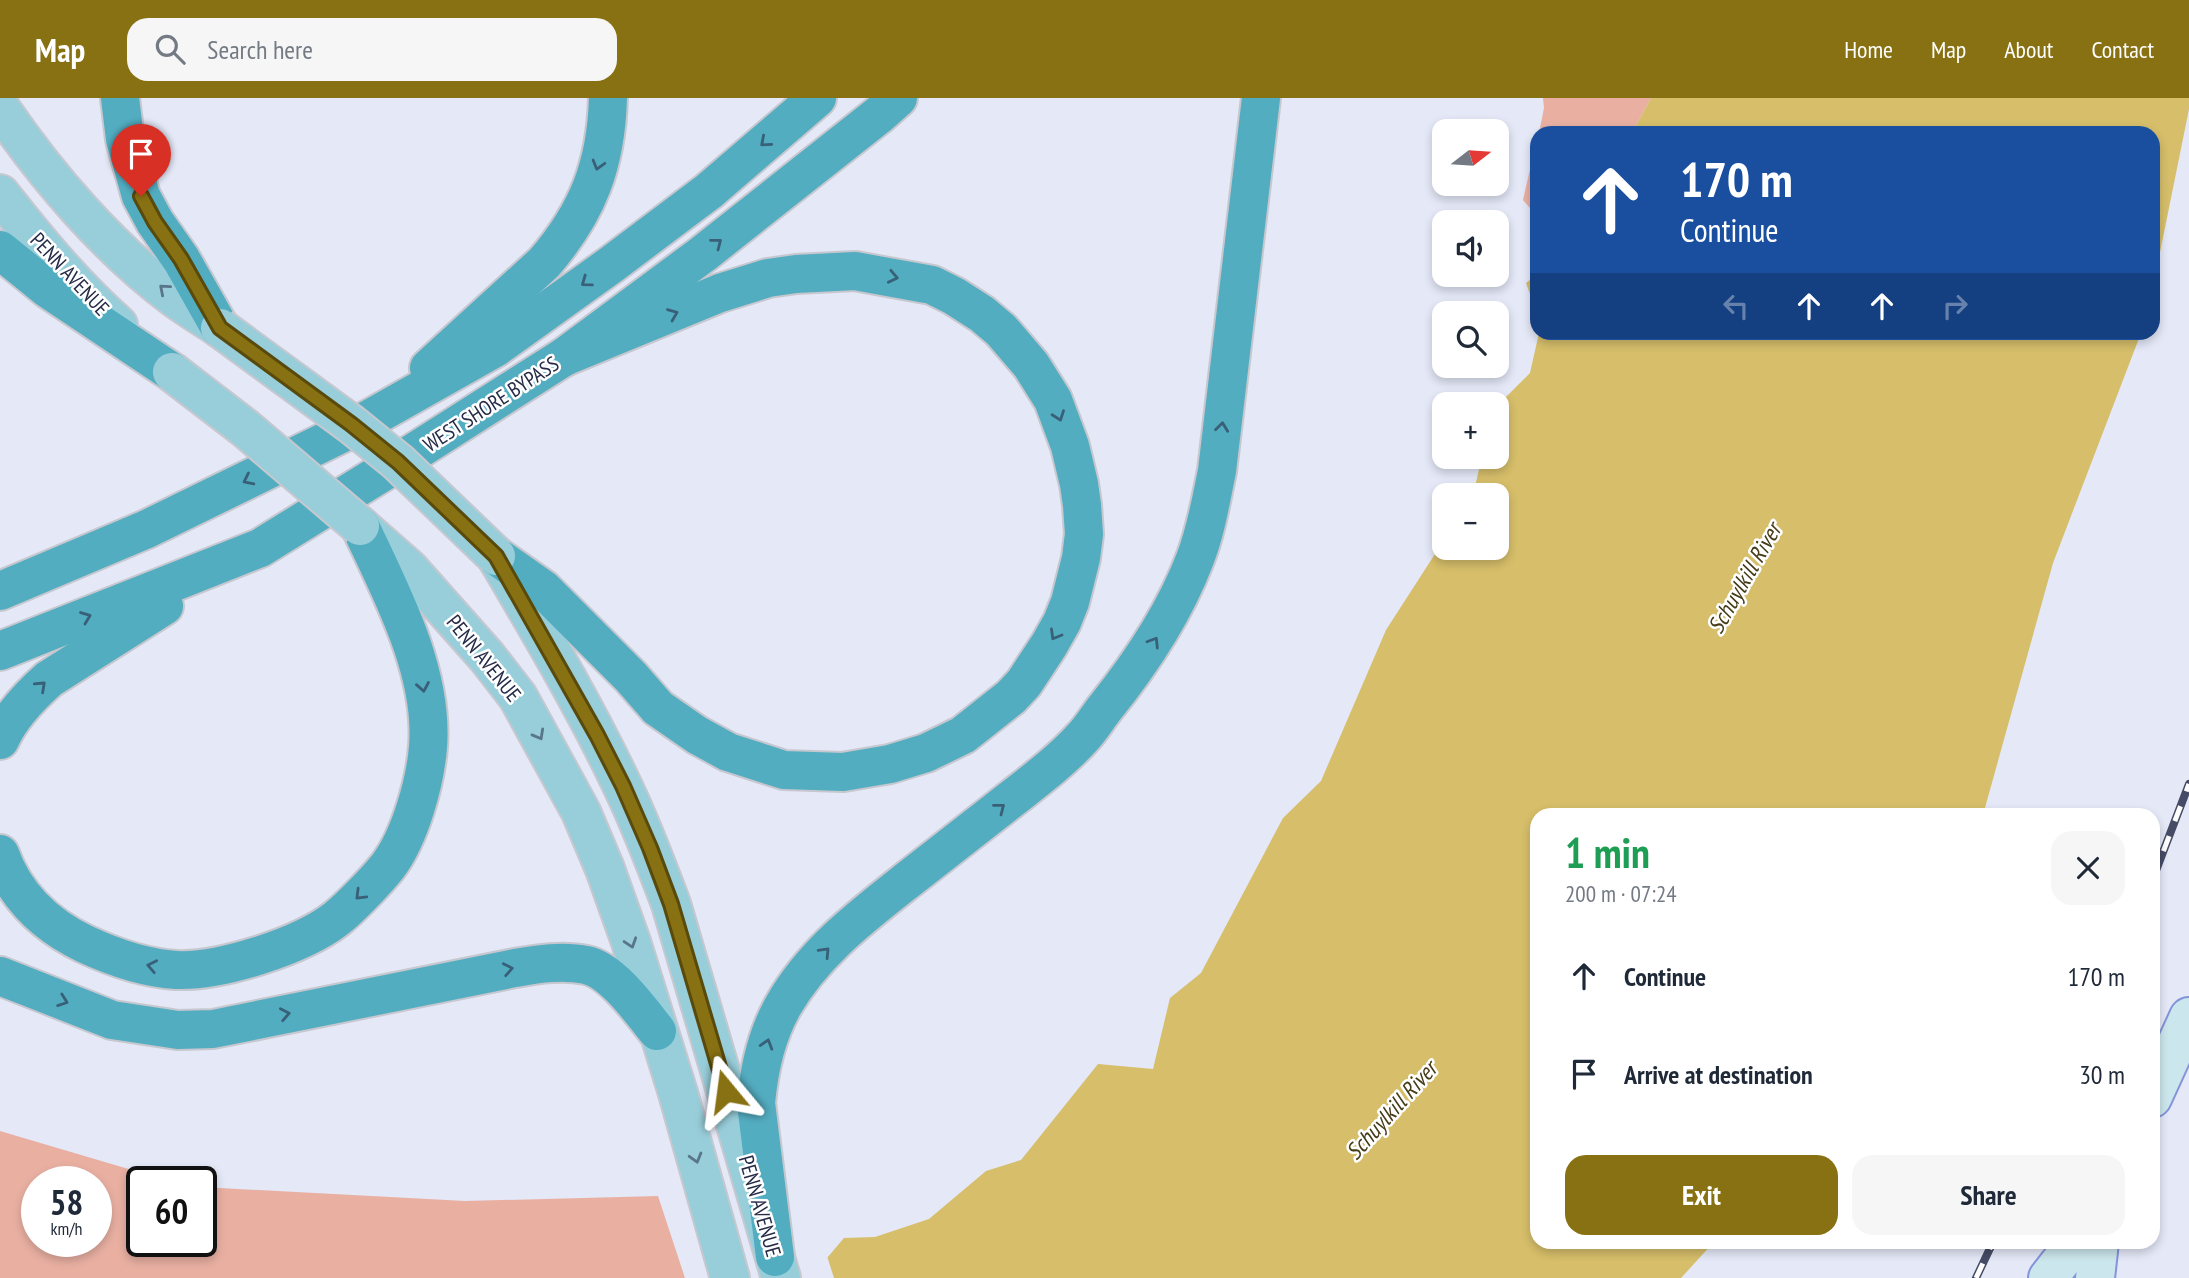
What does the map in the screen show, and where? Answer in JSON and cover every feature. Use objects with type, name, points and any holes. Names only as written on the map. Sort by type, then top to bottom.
[{"type":"highway","points":[[120,98],[125,139],[141,196],[220,328]]},
{"type":"highway","points":[[374,416],[544,263],[560,244],[586,204],[599,165],[606,136],[608,98]]},
{"type":"highway","points":[[0,591],[147,528],[374,416],[495,348],[709,191],[817,98]]},
{"type":"highway","name":"WEST SHORE BYPASS","points":[[0,651],[260,548],[564,357],[703,254],[898,98]]},
{"type":"highway","points":[[778,1268],[756,1103],[758,1079],[768,1037],[783,1006],[822,953],[856,921],[1049,770],[1082,738],[1139,664],[1170,615],[1196,556],[1217,471],[1261,98]]},
{"type":"highway","points":[[0,250],[48,289],[172,372]]},
{"type":"highway","points":[[496,556],[543,589],[631,677],[658,708],[680,724],[728,752],[795,771],[843,772],[890,764],[926,753],[963,735],[1011,697],[1024,683],[1049,645],[1070,602],[1081,558],[1083,515],[1070,446],[1054,400],[1031,365],[1001,330],[982,314],[932,285],[855,271],[768,278],[720,293],[564,357]]},
{"type":"highway","points":[[0,854],[8,875],[19,892],[46,919],[70,936],[111,956],[132,962],[177,970],[231,963],[311,934],[336,919],[388,866],[409,826],[428,747],[423,682],[393,594],[360,526]]},
{"type":"highway","points":[[0,570],[147,528]]},
{"type":"highway","points":[[0,740],[35,691],[49,679],[260,548]]},
{"type":"highway","points":[[0,976],[112,1020],[178,1030],[213,1029],[550,962],[588,965],[613,979],[657,1031]]},
{"type":"main road","name":"PENN AVENUE","points":[[0,108],[27,147],[117,247],[174,298],[220,328],[398,462],[496,556],[597,735],[634,811],[671,904],[778,1268]]},
{"type":"main road","name":"PENN AVENUE","points":[[0,194],[98,307],[172,372],[245,428],[409,569],[487,657],[518,697],[581,812],[605,870],[631,942],[678,1093],[730,1278]]},
{"type":"street","points":[[2160,1080],[2189,1017]]},
{"type":"street","points":[[2048,1278],[2071,1249]]},
{"type":"street","points":[[2095,1278],[2098,1249]]},
{"type":"shaded area","points":[[1543,98],[1651,98],[1636,126],[1540,126]]},
{"type":"shaded area","points":[[1530,169],[1530,208],[1523,200]]},
{"type":"shaded area","points":[[0,1131],[126,1168],[126,1257],[217,1257],[217,1188],[465,1201],[658,1196],[685,1278],[0,1278]]},
{"type":"water","points":[[1651,98],[2189,98],[2160,252],[2160,126],[1636,126]]},
{"type":"water","name":"Schuylkill River","points":[[1537,340],[2138,340],[2053,563],[1985,808],[1530,808],[1530,1249],[1708,1249],[1681,1278],[810,1278],[844,1238],[875,1237],[929,1219],[986,1171],[1021,1160],[1098,1064],[1153,1069],[1170,998],[1201,973],[1283,818],[1321,781],[1386,630],[1432,559],[1509,560],[1509,483],[1476,483],[1479,469],[1509,469],[1509,394],[1530,373]]},
{"type":"pier","points":[[826,1253],[834,1278],[806,1278],[807,1276]]},
{"type":"railway","points":[[2160,860],[2189,784]]},
{"type":"railway","points":[[1976,1278],[1990,1249]]},
{"type":"route","points":[[141,196],[220,328],[398,462],[496,556],[597,735],[650,848],[671,904],[726,1091]]}]
